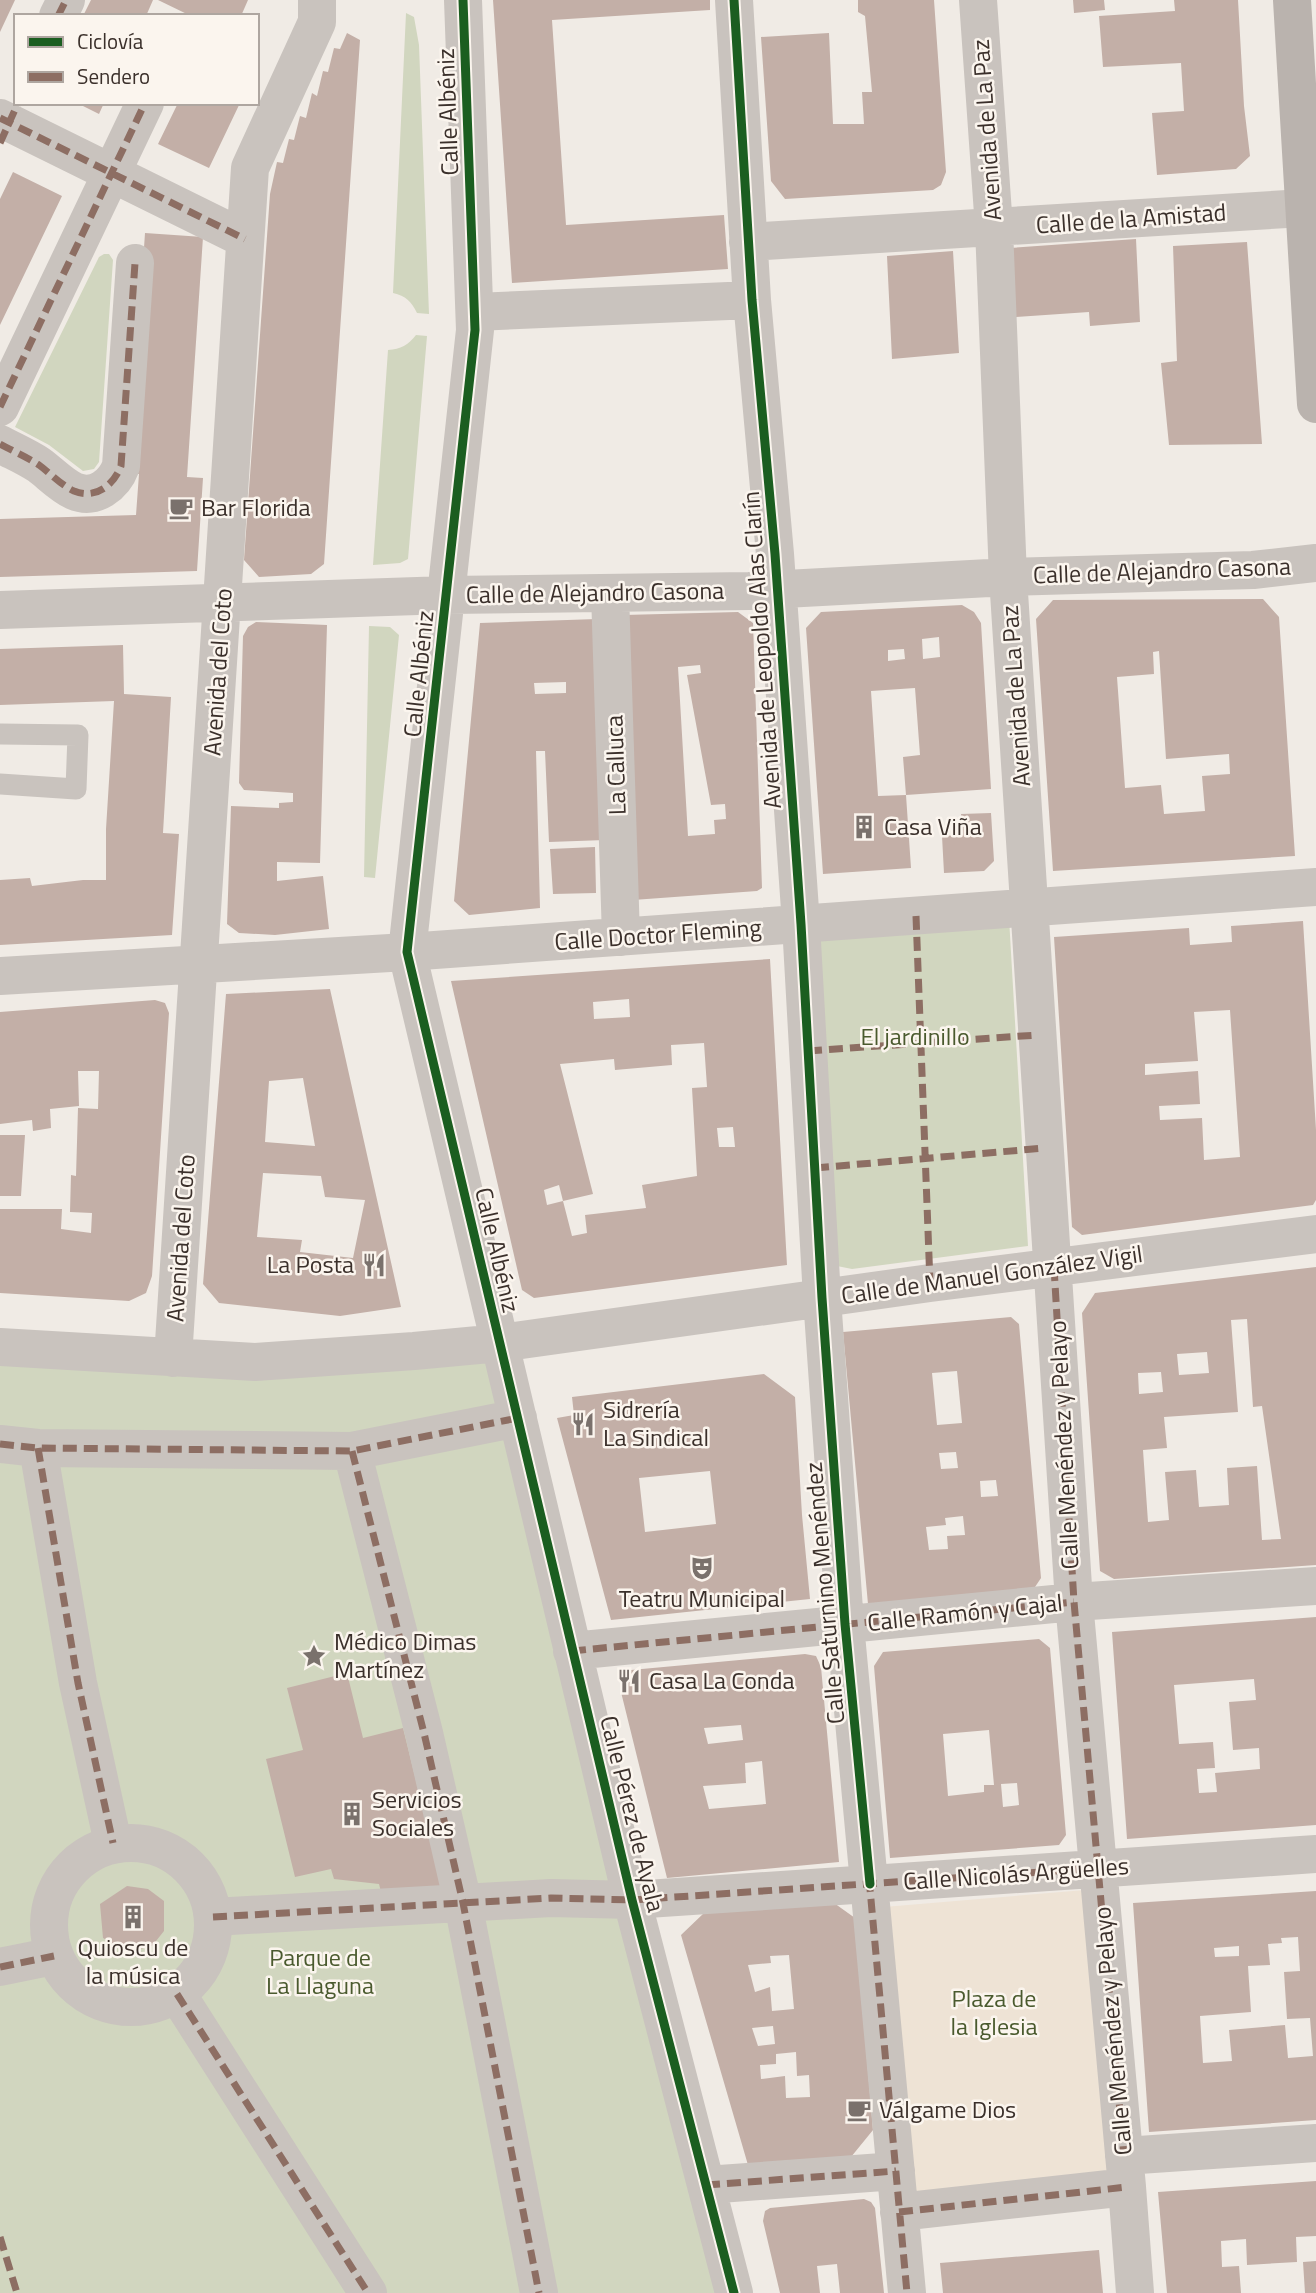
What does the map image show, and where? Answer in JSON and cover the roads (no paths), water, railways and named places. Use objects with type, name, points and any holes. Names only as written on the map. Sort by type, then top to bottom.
[{"type":"street","name":"Avenida del Coto","points":[[173,1358],[250,168],[317,22],[317,0]]},
{"type":"street","name":"Calle Albéniz","points":[[463,0],[475,312],[407,952],[500,1343]]},
{"type":"street","name":"Avenida de Leopoldo Alas Clarín","points":[[734,0],[752,300],[775,554],[801,924],[821,1298]]},
{"type":"street","name":"Avenida de La Paz","points":[[978,0],[994,228],[1008,577],[1054,1267]]},
{"type":"street","points":[[1292,0],[1308,225],[1316,404]]},
{"type":"street","points":[[0,407],[144,105]]},
{"type":"street","points":[[7,122],[245,239]]},
{"type":"street","name":"Calle de la Amistad","points":[[748,242],[994,228],[1308,225]]},
{"type":"street","points":[[0,444],[37,464],[76,492],[99,492],[117,477],[121,466],[135,263]]},
{"type":"street","points":[[475,312],[752,300]]},
{"type":"street","name":"Calle de Alejandro Casona","points":[[0,610],[447,595],[776,589],[1008,577],[1253,570],[1316,563]]},
{"type":"street","name":"La Calluca","points":[[610,593],[621,937]]},
{"type":"street","name":"Calle Doctor Fleming","points":[[0,976],[407,952],[1316,887]]},
{"type":"street","name":"Calle de Manuel González Vigil","points":[[0,1347],[255,1362],[313,1360],[500,1343],[821,1298],[1316,1234]]},
{"type":"street","name":"Calle Menéndez y Pelayo","points":[[1054,1267],[1074,1602],[1135,2293]]},
{"type":"street","name":"Calle Saturnino Menéndez","points":[[821,1298],[845,1624],[907,2293]]},
{"type":"street","name":"Calle Pérez de Ayala","points":[[500,1343],[632,1900],[734,2293]]},
{"type":"street","points":[[0,1444],[38,1448],[352,1451],[518,1418]]},
{"type":"street","points":[[38,1448],[78,1683],[113,1843]]},
{"type":"street","points":[[352,1451],[424,1733],[463,1903],[539,2293]]},
{"type":"street","name":"Calle Ramón y Cajal","points":[[572,1650],[1074,1602],[1316,1586]]},
{"type":"street","points":[[141,1842],[168,1850],[190,1866],[206,1890],[213,1917],[213,1939],[206,1960],[193,1979],[177,1994],[154,2004],[130,2008],[106,2004],[84,1993],[66,1977],[54,1956],[48,1927],[52,1899],[65,1874],[86,1854],[113,1843],[141,1842]]},
{"type":"street","name":"Calle Nicolás Argüelles","points":[[632,1900],[1316,1854]]},
{"type":"street","points":[[213,1917],[551,1898],[632,1900]]},
{"type":"street","points":[[0,1966],[54,1956]]},
{"type":"street","points":[[177,1994],[368,2293]]},
{"type":"street","points":[[900,2212],[1126,2171],[1316,2143]]},
{"type":"street","points":[[706,2185],[896,2171]]},
{"type":"lane","points":[[0,734],[78,735],[75,789],[0,784]]},
{"type":"place","name":"Bar Florida","points":[[181,508]]},
{"type":"place","name":"Casa Viña","points":[[864,827]]},
{"type":"place","name":"La Posta","points":[[374,1265]]},
{"type":"place","name":"Sidrería La Sindical","points":[[583,1424]]},
{"type":"place","name":"Teatru Municipal","points":[[702,1568]]},
{"type":"place","name":"Médico Dimas Martínez","points":[[314,1656]]},
{"type":"place","name":"Casa La Conda","points":[[629,1681]]},
{"type":"place","name":"Servicios Sociales","points":[[352,1814]]},
{"type":"place","name":"Quioscu de la música","points":[[133,1917]]},
{"type":"place","name":"Válgame Dios","points":[[859,2110]]},
{"type":"park label","name":"El jardinillo","points":[[915,1037]]},
{"type":"park label","name":"Parque de La Llaguna","points":[[320,1972]]},
{"type":"park label","name":"Plaza de la Iglesia","points":[[994,2013]]}]
